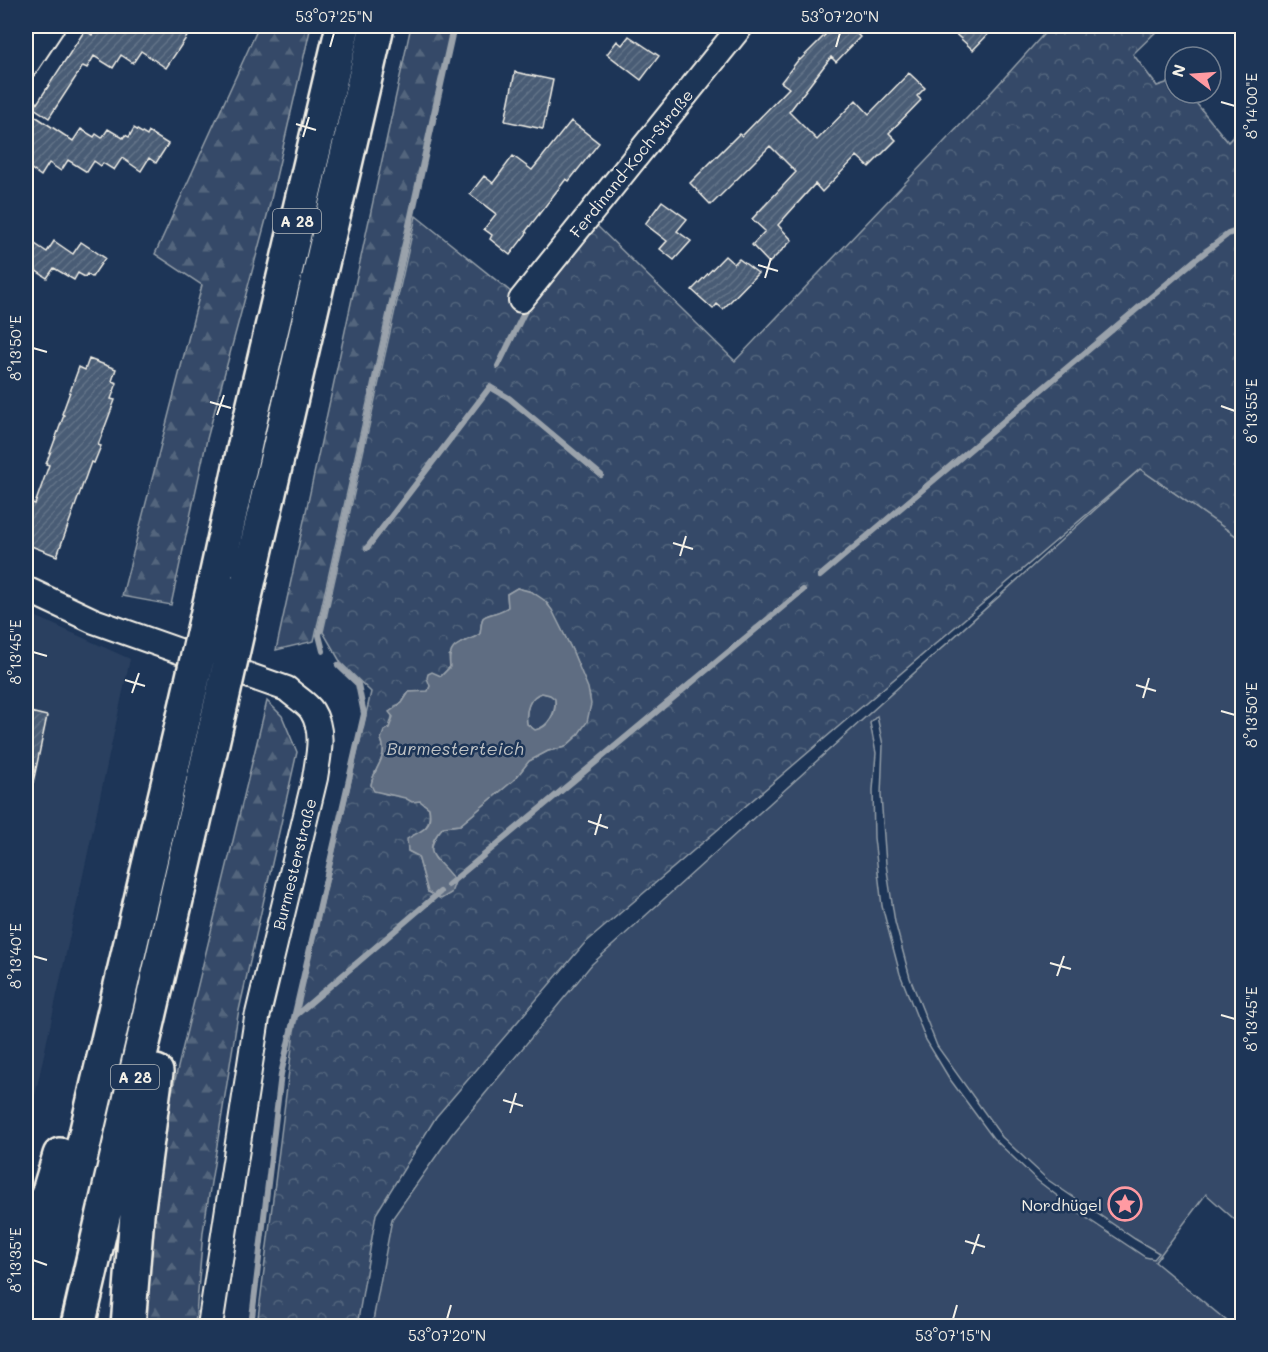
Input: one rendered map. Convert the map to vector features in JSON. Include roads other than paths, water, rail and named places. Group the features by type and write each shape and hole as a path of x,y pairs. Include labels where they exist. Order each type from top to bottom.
{"highway":[{"name":"A 28","path":"43,1320 216,577 253,406 343,26"},
{"name":"A 28","path":"80,1322 377,26"},
{"path":"128,1326 137,1215 156,1068 195,892 190,837"},
{"path":"26,1268 51,1190 84,1070 111,1026"}],"street":[{"path":"26,65 51,26"},
{"name":"Ferdinand-Koch-Straße","path":"521,300 741,26"},
{"name":"Burmesterstraße","path":"26,588 94,621 286,689 312,711 318,726 320,743 315,778 256,1018 210,1326"}],"water":[{"name":"Burmesterteich","path":"517,588 532,592 544,600 552,610 588,688 591,704 587,722 565,747 548,751 529,761 515,779 460,825 443,827 435,837 432,845 434,857 455,882 451,893 441,899 428,892 418,856 408,851 407,839 428,825 429,808 420,801 412,802 405,798 374,791 371,785 382,757 381,739 393,717 389,712 402,703 409,692 428,691 430,686 428,674 432,672 441,676 450,667 451,652 458,645 480,634 483,618 508,607 507,594","holes":["542,693 555,699 551,719 540,729 535,730 527,724 529,705 534,697"]}],"waterway":[{"path":"323,651 319,635 454,26"},
{"path":"820,576 1195,260 1228,234 1242,229"},
{"path":"498,366 525,311"},
{"path":"367,548 490,387 509,398 601,475"},
{"path":"448,885 803,590"},
{"path":"251,1326 281,1074 364,714 358,684 338,665"},
{"path":"295,1016 440,892"}],"place":[{"name":"Nordhügel","path":"1125,1204"}]}
